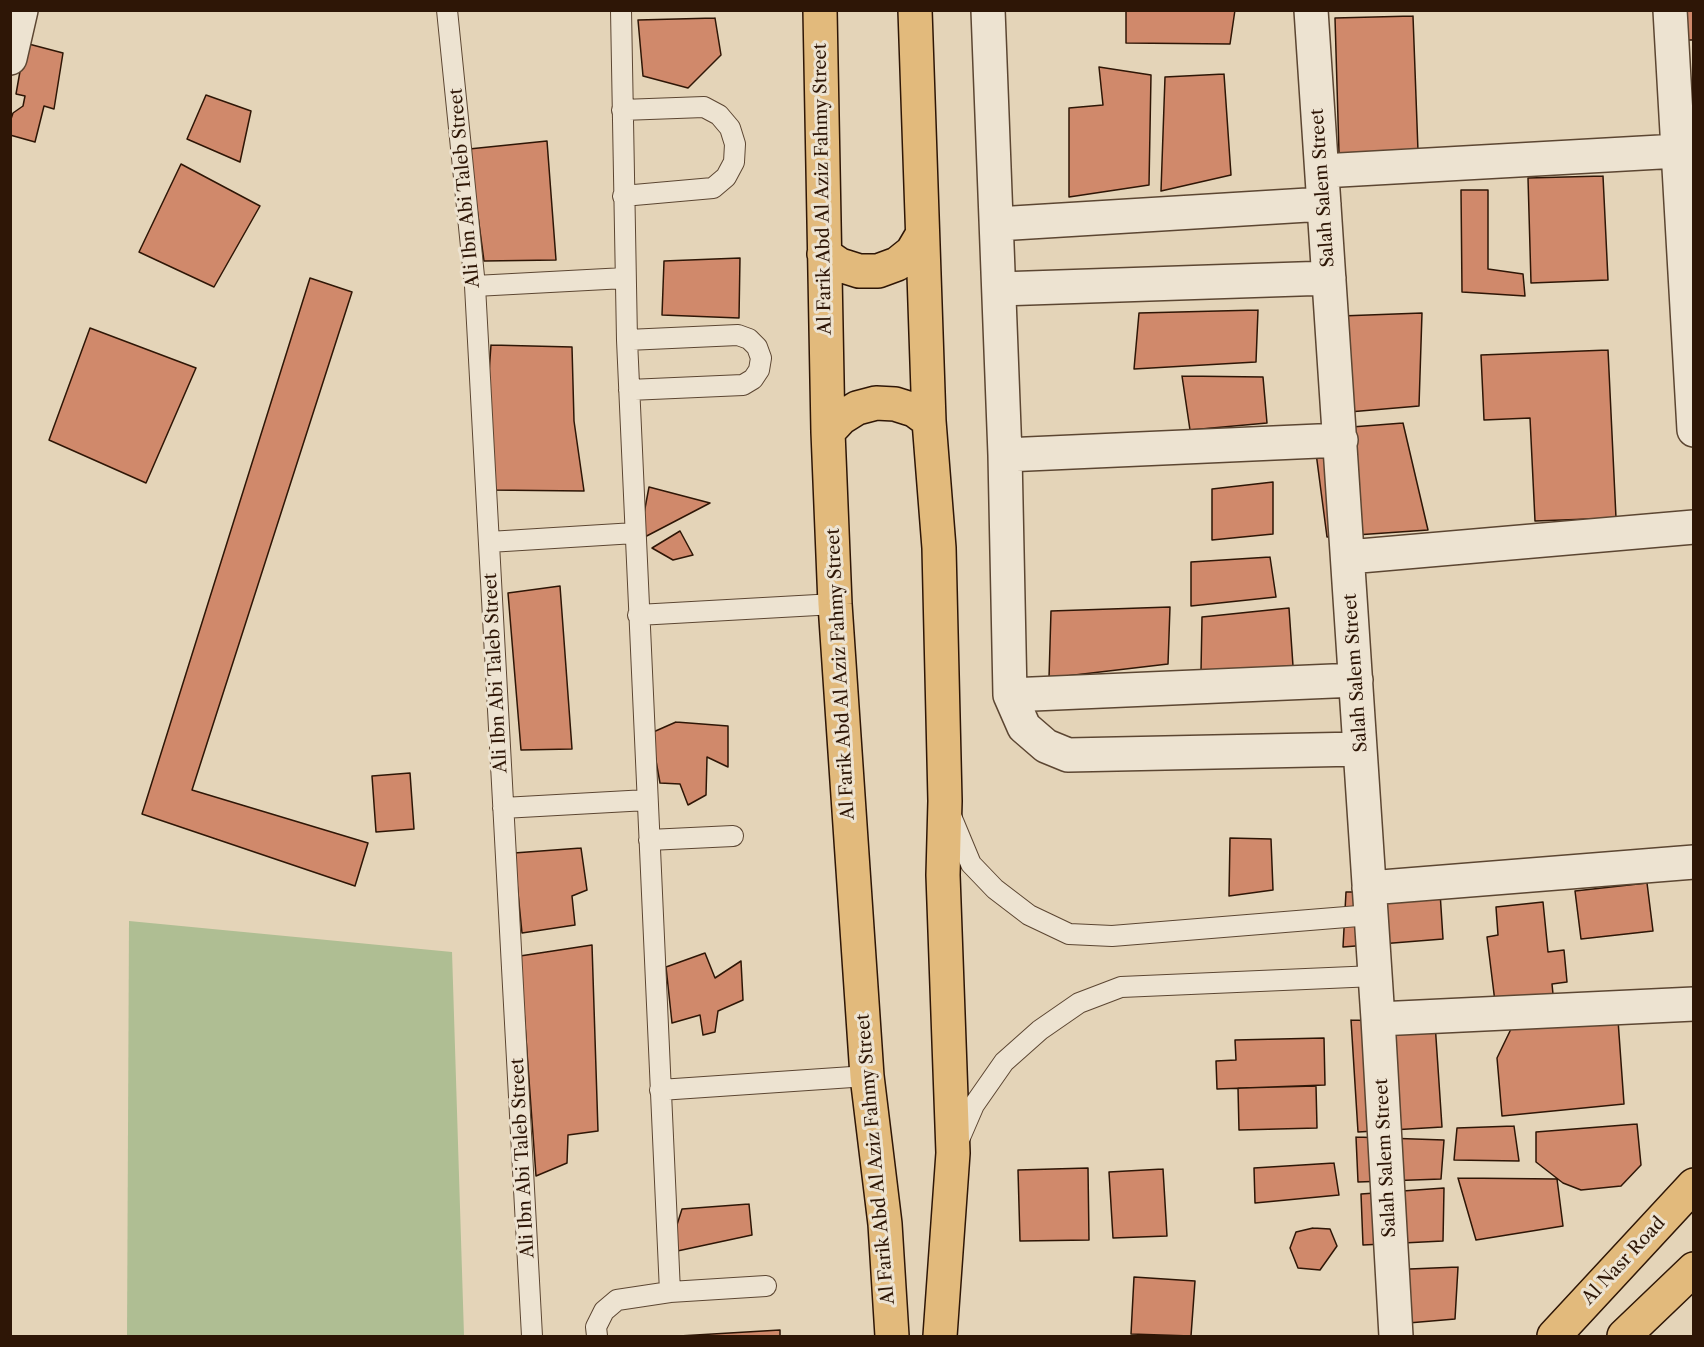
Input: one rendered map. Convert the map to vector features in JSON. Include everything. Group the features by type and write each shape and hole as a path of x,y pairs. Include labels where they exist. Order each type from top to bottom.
{"main road":[{"name":"Al Farik Abd Al Aziz Fahmy Street","path":"820,10 828,432 836,604 867,1076 885,1224 892,1336"},
{"path":"915,10 929,422 939,548 945,801 943,875 953,1153 940,1336"},
{"path":"824,254 840,265 859,272 878,271 897,264 912,252 922,235"},
{"path":"828,432 841,418 857,408 876,403 895,404 914,410 929,422"},
{"name":"Al Nasr Road","path":"1554,1336 1694,1185"},
{"path":"1624,1336 1694,1269"}],"street":[{"path":"10,58 21,10"},
{"path":"988,10 1005,455 1010,695 1024,728 1046,746 1068,755 1360,749"},
{"name":"Salah Salem Street","path":"1311,10 1341,440 1396,1336"},
{"path":"1670,10 1677,151 1687,193 1694,430"},
{"path":"1322,171 1677,151"},
{"path":"997,225 1324,204"},
{"path":"999,289 1329,278"},
{"path":"1005,455 1341,440"},
{"path":"1348,557 1694,527"},
{"path":"1010,695 1356,681"},
{"path":"1370,902 1694,862"},
{"path":"1378,1019 1694,1004"}],"lane":[{"name":"Ali Ibn Abi Taleb Street","path":"447,10 475,286 532,1336"},
{"path":"621,10 627,340 670,1292"},
{"path":"622,110 704,107 719,115 730,128 735,144 734,162 726,177 713,188 623,196"},
{"path":"475,286 625,278"},
{"path":"627,340 738,335 749,339 757,347 761,358 759,370 753,379 743,385 629,390"},
{"path":"489,542 635,533"},
{"path":"638,615 836,604"},
{"path":"504,808 647,800"},
{"path":"945,801 971,864 995,889 1029,915 1069,934 1112,936 1370,902"},
{"path":"649,840 733,836"},
{"path":"953,1153 974,1105 1004,1062 1040,1030 1079,1003 1121,987 1375,976"},
{"path":"660,1090 867,1076"},
{"path":"597,1336 596,1327 604,1311 617,1300 670,1292 766,1286"}],"green space":[{"path":"129,921 452,952 464,1336 127,1336"}],"building":[{"path":"1126,10 1235,10 1230,44 1126,43"},
{"path":"1673,10 1694,10 1694,40 1674,40"},
{"path":"1413,16 1418,151 1339,153 1335,18"},
{"path":"715,18 721,55 688,88 643,76 638,20"},
{"path":"25,43 63,53 54,109 44,106 35,142 10,135 13,113 23,106 25,96 16,94"},
{"path":"1099,67 1151,75 1149,185 1069,197 1069,108 1103,105"},
{"path":"1224,74 1231,175 1161,191 1165,77"},
{"path":"206,95 251,111 240,162 187,139"},
{"path":"547,141 556,260 484,261 469,149"},
{"path":"181,164 260,206 214,287 139,252"},
{"path":"1603,176 1608,280 1531,283 1528,178"},
{"path":"1461,190 1488,190 1488,269 1523,274 1525,296 1462,292"},
{"path":"740,258 739,318 662,315 664,261"},
{"path":"310,278 352,292 192,790 368,843 355,886 142,814"},
{"path":"1258,310 1256,362 1134,369 1139,313"},
{"path":"1422,313 1419,406 1349,412 1341,316"},
{"path":"90,328 196,368 146,483 49,440"},
{"path":"491,345 572,347 574,421 584,491 490,490 488,386"},
{"path":"1608,350 1616,518 1535,521 1530,418 1484,420 1481,355"},
{"path":"1182,376 1263,377 1267,423 1190,430"},
{"path":"1403,423 1428,530 1327,537 1313,430"},
{"path":"1273,482 1273,534 1212,540 1212,489"},
{"path":"649,487 710,503 639,540"},
{"path":"680,531 693,555 673,560 652,548"},
{"path":"1270,557 1276,597 1191,606 1191,562"},
{"path":"560,586 572,749 521,750 508,593"},
{"path":"1170,607 1168,664 1049,678 1051,611"},
{"path":"1289,608 1293,666 1201,671 1202,617"},
{"path":"676,722 728,726 728,767 707,757 706,795 688,805 680,784 660,783 651,733"},
{"path":"410,773 414,829 376,832 372,776"},
{"path":"1230,838 1271,839 1273,890 1229,896"},
{"path":"581,848 587,890 572,896 575,925 522,933 514,853"},
{"path":"1647,883 1653,931 1581,939 1575,891"},
{"path":"1346,892 1440,892 1443,939 1343,947"},
{"path":"1543,902 1548,952 1564,950 1567,982 1552,984 1554,1004 1496,1010 1487,937 1498,935 1496,907"},
{"path":"592,945 598,1131 568,1135 567,1163 536,1176 520,956"},
{"path":"705,953 715,978 741,961 743,1000 718,1011 715,1032 703,1035 700,1015 672,1023 666,967"},
{"path":"1351,1020 1435,1023 1442,1127 1358,1132"},
{"path":"1618,1020 1624,1104 1502,1116 1497,1058 1511,1029"},
{"path":"1324,1038 1325,1085 1217,1089 1216,1061 1236,1060 1235,1040"},
{"path":"1316,1086 1317,1128 1239,1130 1238,1088"},
{"path":"1637,1124 1641,1165 1621,1186 1581,1190 1563,1183 1536,1162 1536,1132"},
{"path":"1514,1126 1519,1161 1454,1160 1457,1128"},
{"path":"1356,1137 1444,1140 1441,1179 1358,1182"},
{"path":"1334,1163 1339,1195 1255,1203 1254,1168"},
{"path":"1088,1168 1089,1240 1020,1241 1018,1170"},
{"path":"1163,1169 1167,1236 1113,1238 1109,1172"},
{"path":"1458,1178 1557,1179 1563,1226 1476,1240"},
{"path":"1444,1188 1443,1241 1363,1245 1361,1194"},
{"path":"749,1204 752,1235 668,1253 682,1209"},
{"path":"1313,1228 1330,1229 1337,1246 1320,1270 1298,1268 1290,1248 1296,1232"},
{"path":"1458,1267 1455,1319 1385,1325 1385,1270"},
{"path":"1134,1277 1195,1281 1191,1336 1131,1334"},
{"path":"780,1330 780,1336 679,1336"}]}
